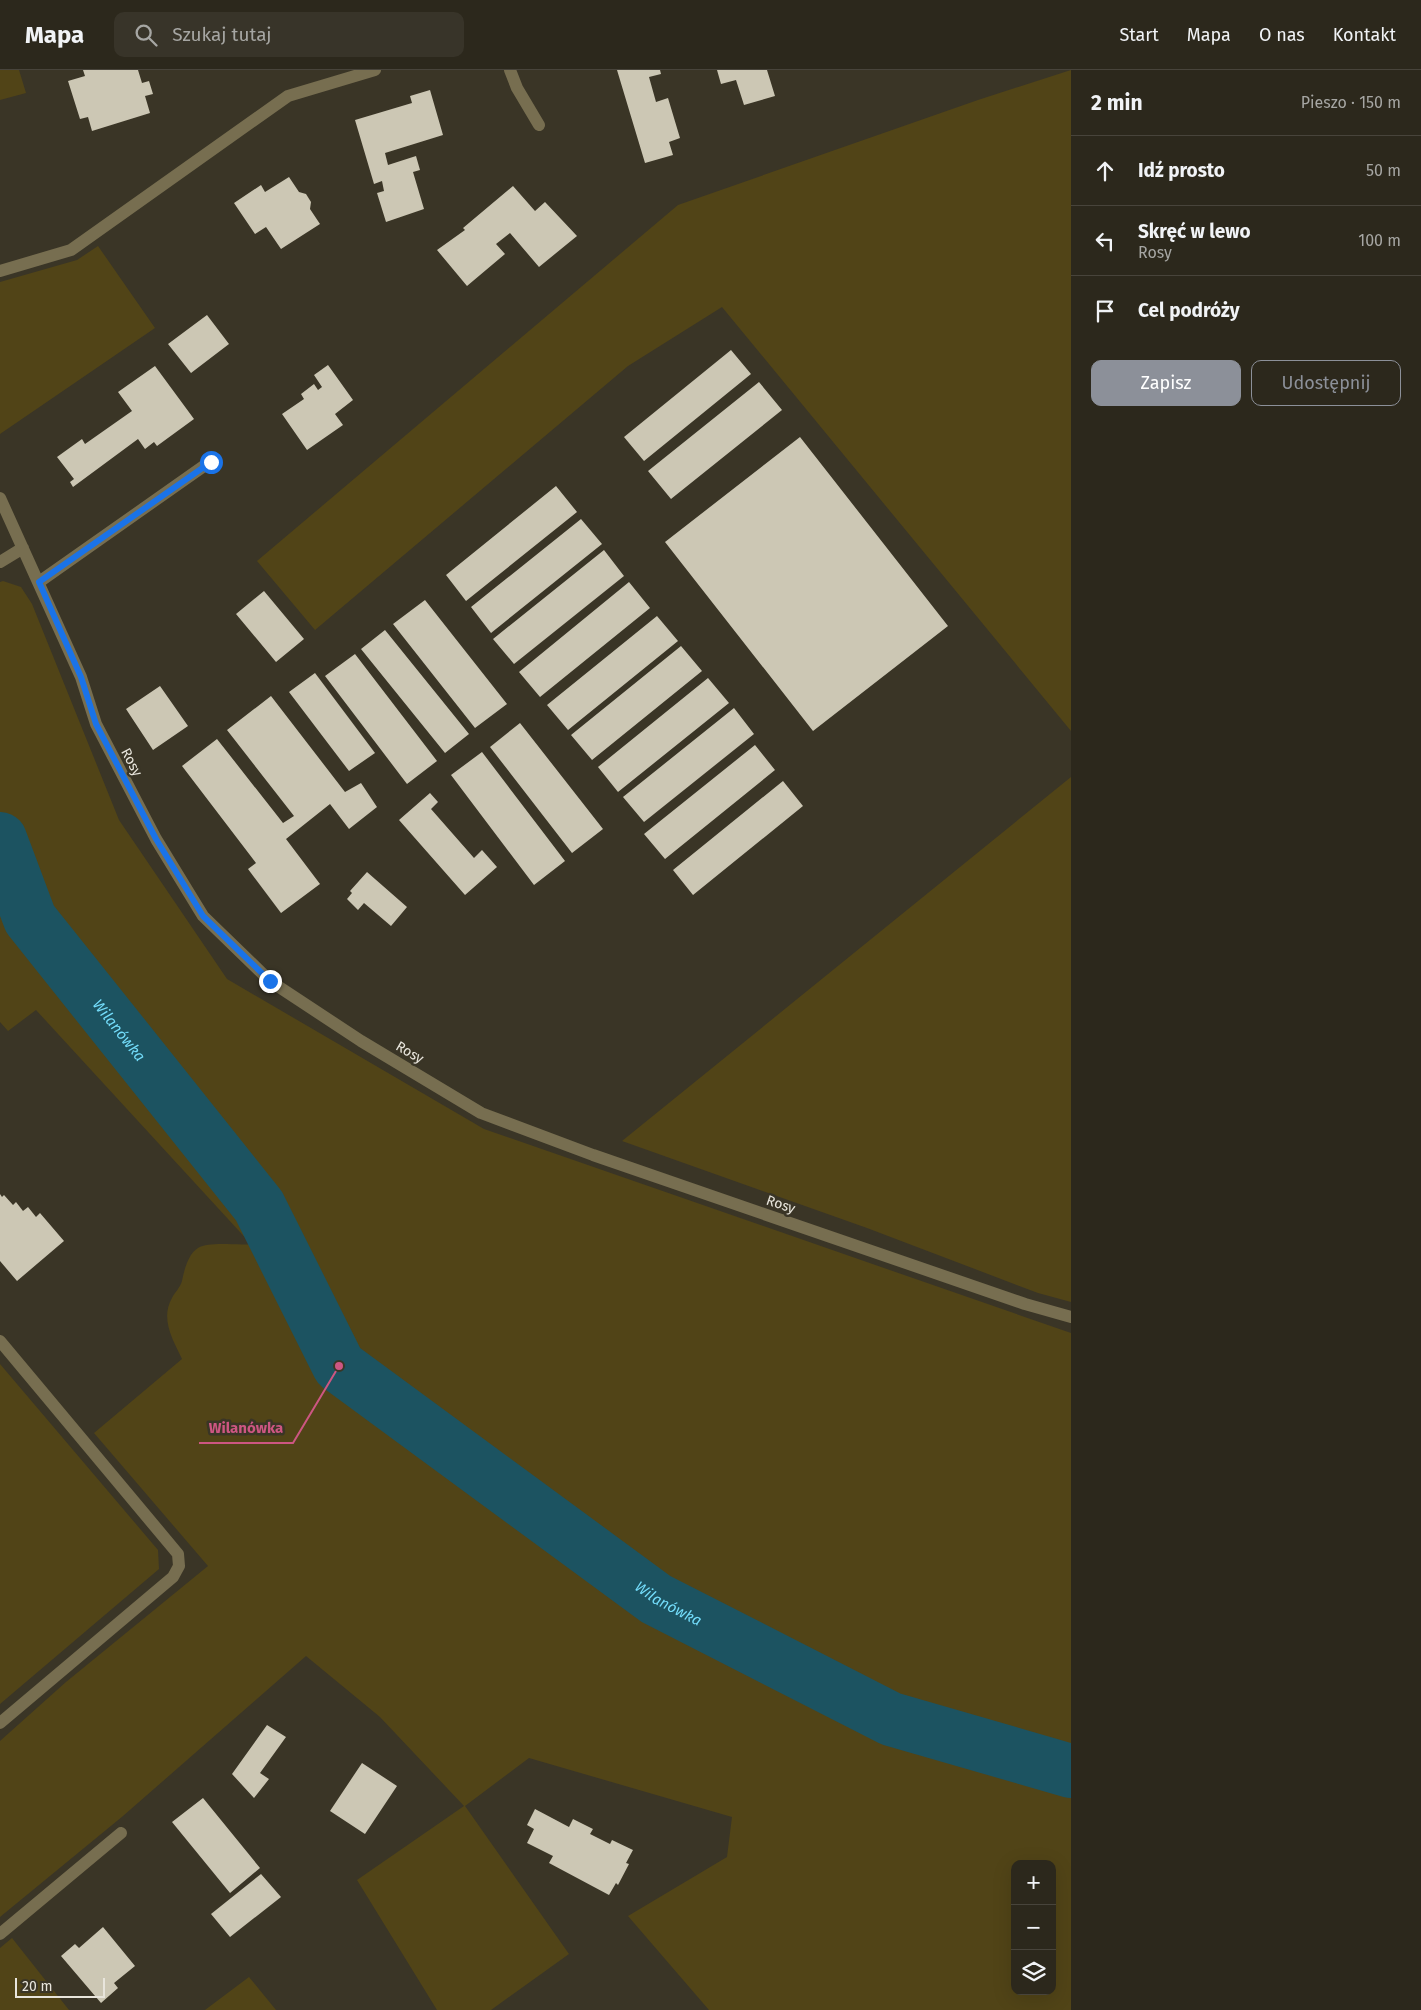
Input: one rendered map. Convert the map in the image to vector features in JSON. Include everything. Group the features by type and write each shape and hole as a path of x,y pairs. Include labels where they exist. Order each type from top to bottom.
{"street":[{"path":"0,270 71,250 288,96 375,70"},
{"path":"510,70 517,88 539,125"},
{"path":"39,582 211,462"},
{"name":"Rosy","path":"0,498 81,677 96,724 156,839 203,916 270,981 361,1041 481,1113 686,1188 1015,1301 1071,1317"},
{"path":"0,562 23,548"},
{"path":"0,1341 178,1554 179,1566 173,1577 0,1723"},
{"path":"0,1934 121,1833"}],"shaded area":[{"path":"0,70 19,70 26,93 0,100"},
{"path":"1071,70 1071,731 722,307 628,366 315,630 257,561 678,205 978,100"},
{"path":"98,246 155,328 0,434 0,282 77,260"},
{"path":"3,581 21,587 32,604 119,820 227,979 484,1129 1071,1333 1071,2010 709,2010 628,1916 727,1857 732,1817 529,1758 465,1806 569,1954 491,2010 437,2010 357,1880 464,1806 380,1717 306,1656 123,1816 0,1917 0,1741 66,1682 208,1566 94,1433 182,1359 169,1329 167,1314 192,1254 203,1246 251,1244 36,1010 8,1031 0,1022 0,582"},
{"path":"1071,777 1071,1302 1038,1293 867,1228 622,1141"},
{"path":"0,1364 158,1550 159,1569 0,1704"},
{"path":"12,1938 69,2010 0,2010 0,1948"},
{"path":"249,1977 276,2010 205,2010"}],"building":[{"path":"83,70 138,70 142,83 149,81 153,94 145,96 150,113 92,131 88,117 80,119 68,81 85,76"},
{"path":"617,70 660,70 661,74 649,77 656,102 668,98 680,138 669,142 673,155 645,163"},
{"path":"717,70 767,70 775,96 744,105 736,80 721,84"},
{"path":"430,90 443,135 385,153 388,165 416,156 420,170 413,172 424,209 386,222 377,193 384,191 382,181 374,184 355,120 412,103 410,96"},
{"path":"289,177 299,192 306,194 311,202 310,209 320,224 281,249 266,227 255,234 234,203 261,185 265,192"},
{"path":"513,186 535,211 545,202 577,236 539,267 510,233 496,244 505,254 467,286 437,250 465,230 463,228"},
{"path":"207,315 229,344 191,373 168,344"},
{"path":"731,350 751,374 644,461 624,437"},
{"path":"328,365 353,400 335,414 343,425 307,450 282,414 304,399 301,394 314,384 318,390 322,387 314,375"},
{"path":"155,366 194,419 157,446 154,442 145,449 138,439 73,487 70,482 74,479 57,457 82,439 85,444 132,411 118,392"},
{"path":"759,382 782,410 671,499 648,471"},
{"path":"800,437 948,626 813,731 665,542"},
{"path":"556,486 577,512 466,601 446,575"},
{"path":"581,519 602,544 491,633 471,607"},
{"path":"604,550 624,576 514,664 493,639"},
{"path":"629,582 650,608 540,697 519,672"},
{"path":"264,591 304,639 276,662 236,614"},
{"path":"425,600 507,704 475,728 393,624"},
{"path":"657,616 678,641 568,730 547,705"},
{"path":"385,630 469,734 445,753 361,649"},
{"path":"681,646 702,671 592,760 571,735"},
{"path":"355,654 437,761 407,784 325,676"},
{"path":"315,673 375,753 349,771 289,692"},
{"path":"708,678 729,703 618,792 598,767"},
{"path":"160,686 188,726 153,750 126,709"},
{"path":"271,696 345,792 361,783 377,807 349,829 330,804 286,839 320,884 281,913 248,869 256,863 182,766 217,739 283,823 294,816 227,730"},
{"path":"734,708 754,734 644,822 623,797"},
{"path":"520,723 603,829 572,853 490,747"},
{"path":"755,745 775,770 665,859 644,834"},
{"path":"482,752 565,861 534,885 451,775"},
{"path":"783,781 803,806 693,895 673,870"},
{"path":"430,793 438,802 431,809 474,858 482,850 497,867 465,895 399,820"},
{"path":"367,872 407,907 391,926 364,903 358,910 347,899 352,893 350,891"},
{"path":"0,1194 2,1197 4,1195 13,1205 16,1202 23,1211 28,1207 36,1217 40,1213 64,1241 17,1281 0,1261"},
{"path":"267,1725 286,1737 260,1773 269,1779 254,1798 232,1774"},
{"path":"362,1763 397,1786 365,1834 330,1811"},
{"path":"203,1798 260,1868 230,1893 172,1822"},
{"path":"535,1809 569,1827 573,1819 593,1829 590,1834 610,1844 612,1840 633,1850 626,1863 629,1864 618,1885 616,1883 609,1895 549,1863 553,1856 527,1843 534,1829 527,1825"},
{"path":"261,1874 281,1897 230,1937 211,1914"},
{"path":"103,1927 135,1966 114,1983 118,1988 101,2003 61,1956 75,1944 79,1948"}],"waterway":[{"name":"Wilanówka","path":"0,839 30,919 259,1206 339,1366 656,1599 891,1719 1071,1771"}],"place":[{"name":"Wilanówka","path":"339,1366"}],"route":[{"path":"211,462 39,582 81,677 96,724 156,839 203,916 270,981"}]}
